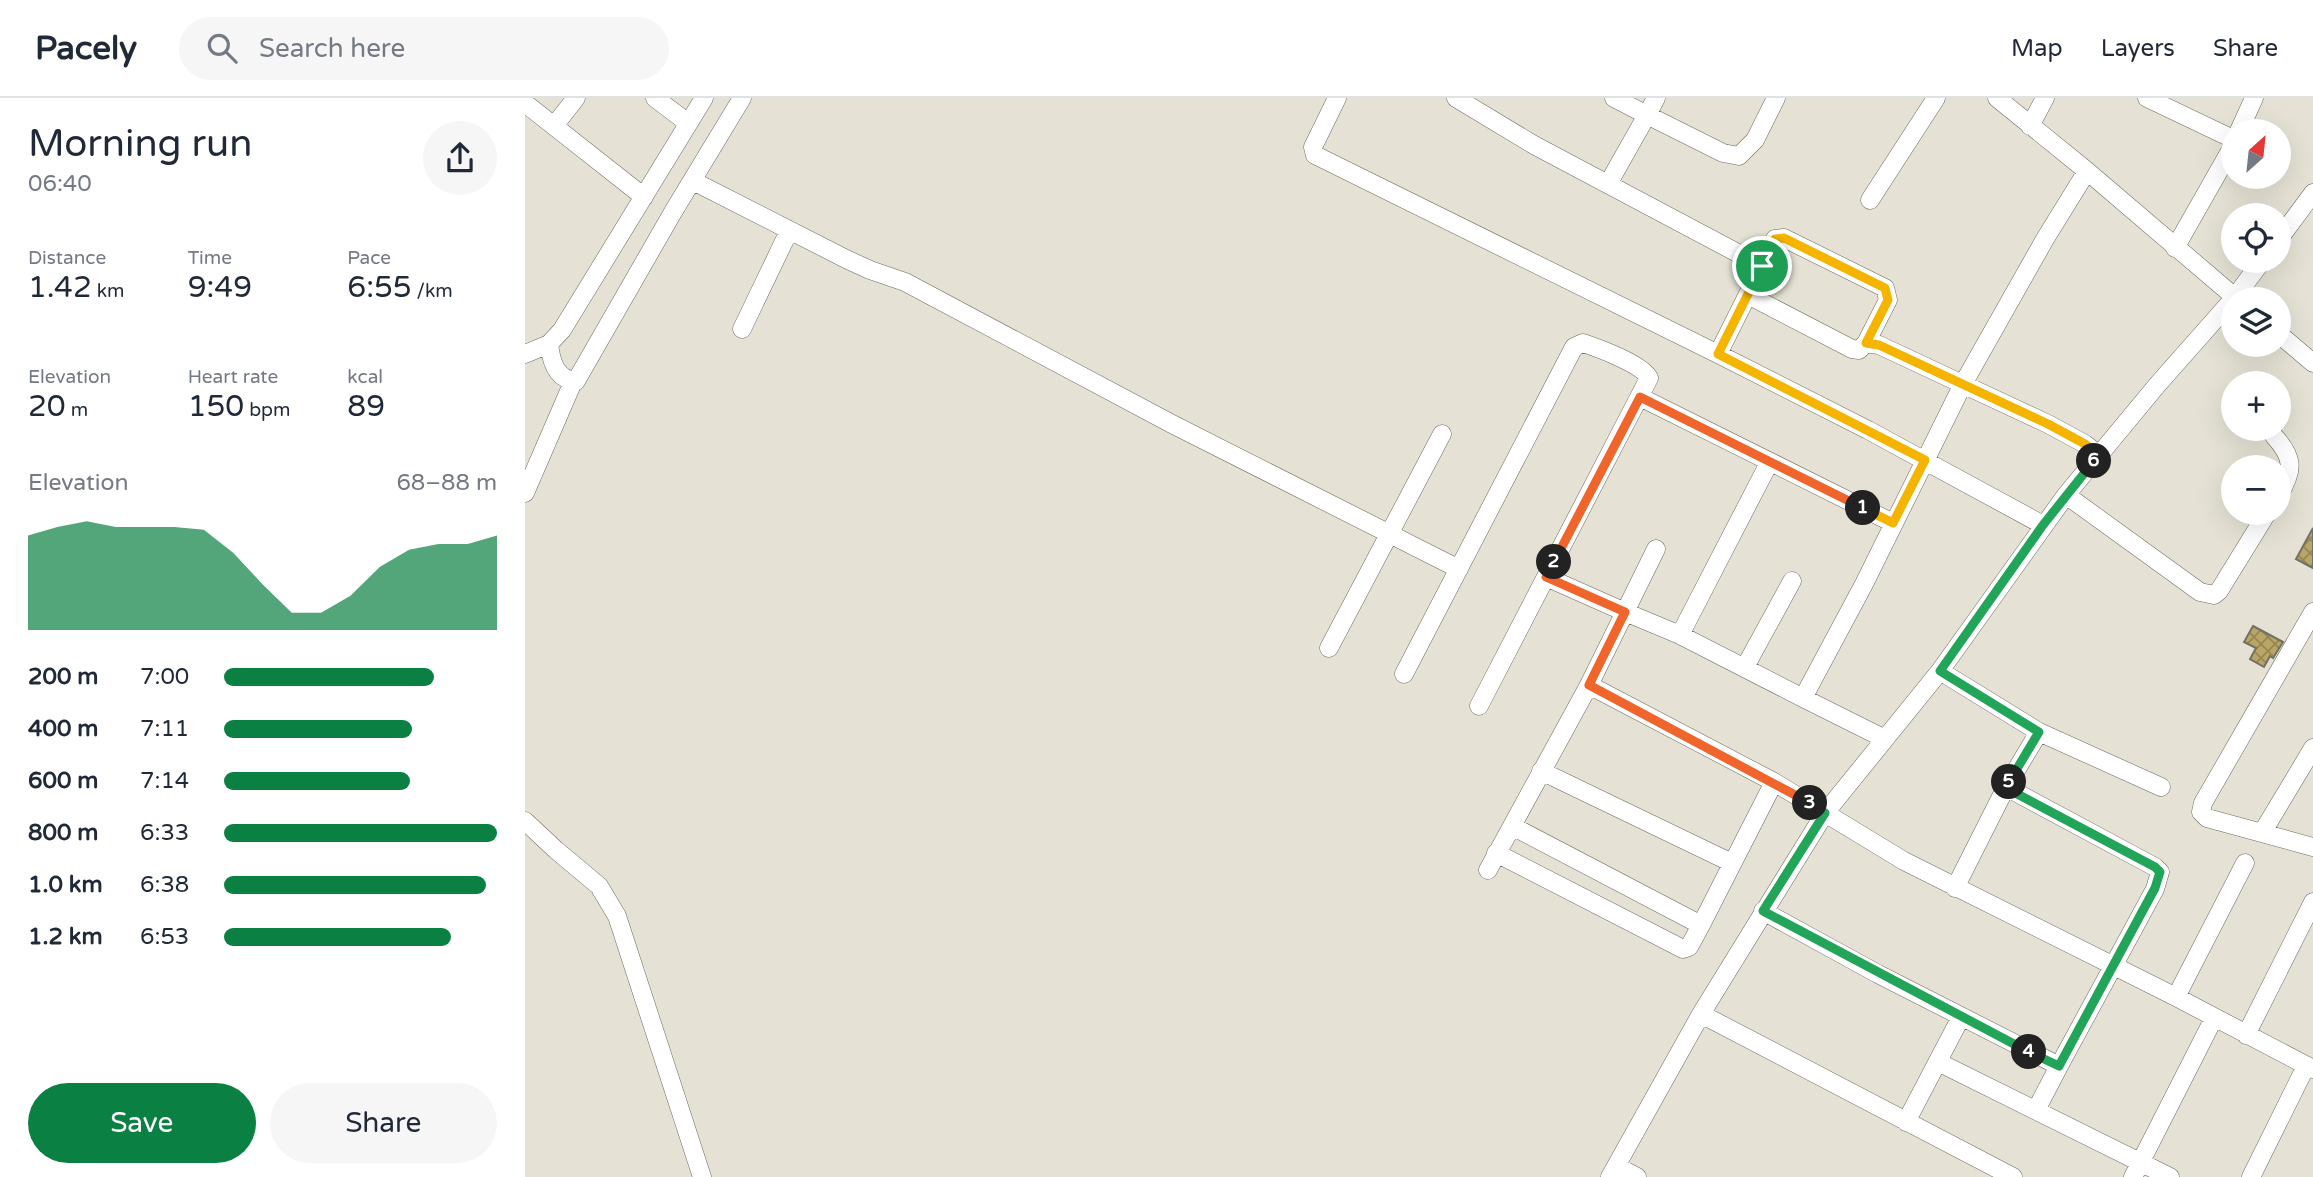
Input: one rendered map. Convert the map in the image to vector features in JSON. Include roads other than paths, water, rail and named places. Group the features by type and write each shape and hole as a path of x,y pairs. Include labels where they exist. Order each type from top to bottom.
{"street":[{"path":"554,126 576,98"},
{"path":"655,98 688,122"},
{"path":"525,354 549,344 562,330 704,98"},
{"path":"525,493 573,382 579,379 666,223 742,98"},
{"path":"1337,98 1313,147 1315,155 1718,354 1925,460 2043,525"},
{"path":"1614,98 1723,153 1739,156 1755,140 1776,98"},
{"path":"1608,184 1655,98"},
{"path":"1870,200 1936,98"},
{"path":"1997,98 2223,287"},
{"path":"2030,126 2045,98"},
{"path":"2147,98 2221,133"},
{"path":"2244,119 2254,98"},
{"path":"1460,99 1534,145 1762,266"},
{"path":"526,104 643,197"},
{"path":"2175,248 2221,167"},
{"path":"1803,698 1963,384 2087,171"},
{"path":"693,181 870,270 905,282 972,320 1459,569"},
{"path":"2291,223 2313,193"},
{"path":"742,329 789,231"},
{"path":"1718,354 1775,239 1784,238 1885,288 1888,300 1866,343 1859,350 1852,349 1748,295"},
{"path":"1637,1177 1613,1172 1701,1014 1825,813 1940,671 2066,495 2221,315"},
{"path":"1404,674 1574,347 1583,343 1593,346 1643,370 1649,378 1479,706"},
{"path":"1866,343 1879,345 2048,424 2085,444 2099,455"},
{"path":"549,344 551,360 557,372 573,382"},
{"path":"2291,344 2313,363"},
{"path":"1640,397 1893,523"},
{"path":"1329,648 1442,434"},
{"path":"1680,635 1769,463"},
{"path":"2066,495 2200,592 2209,595 2218,591 2259,525"},
{"path":"1488,870 1589,685 1656,549"},
{"path":"1546,577 1680,635 1885,739"},
{"path":"1745,667 1792,581"},
{"path":"2313,612 2201,807 2203,816 2207,818 2313,847"},
{"path":"1940,671 2039,732 2161,787"},
{"path":"1589,685 1774,782 1903,861 2176,997 2310,1068 2251,1177"},
{"path":"1955,888 2006,788 2039,732"},
{"path":"2262,833 2313,748"},
{"path":"1541,771 1732,863"},
{"path":"1496,853 1683,949 1689,947 1701,925 1774,782"},
{"path":"2006,788 2160,872 2155,888 2115,966 2036,1110"},
{"path":"525,821 599,886 617,916 702,1177"},
{"path":"1512,826 1701,925"},
{"path":"2176,997 2245,863"},
{"path":"2246,1035 2313,902"},
{"path":"1763,911 2059,1066"},
{"path":"1701,1014 2013,1177"},
{"path":"1906,1122 1961,1017"},
{"path":"2137,1170 2214,1018"},
{"path":"1938,1062 2036,1110 2137,1170 2170,1177"}]}
